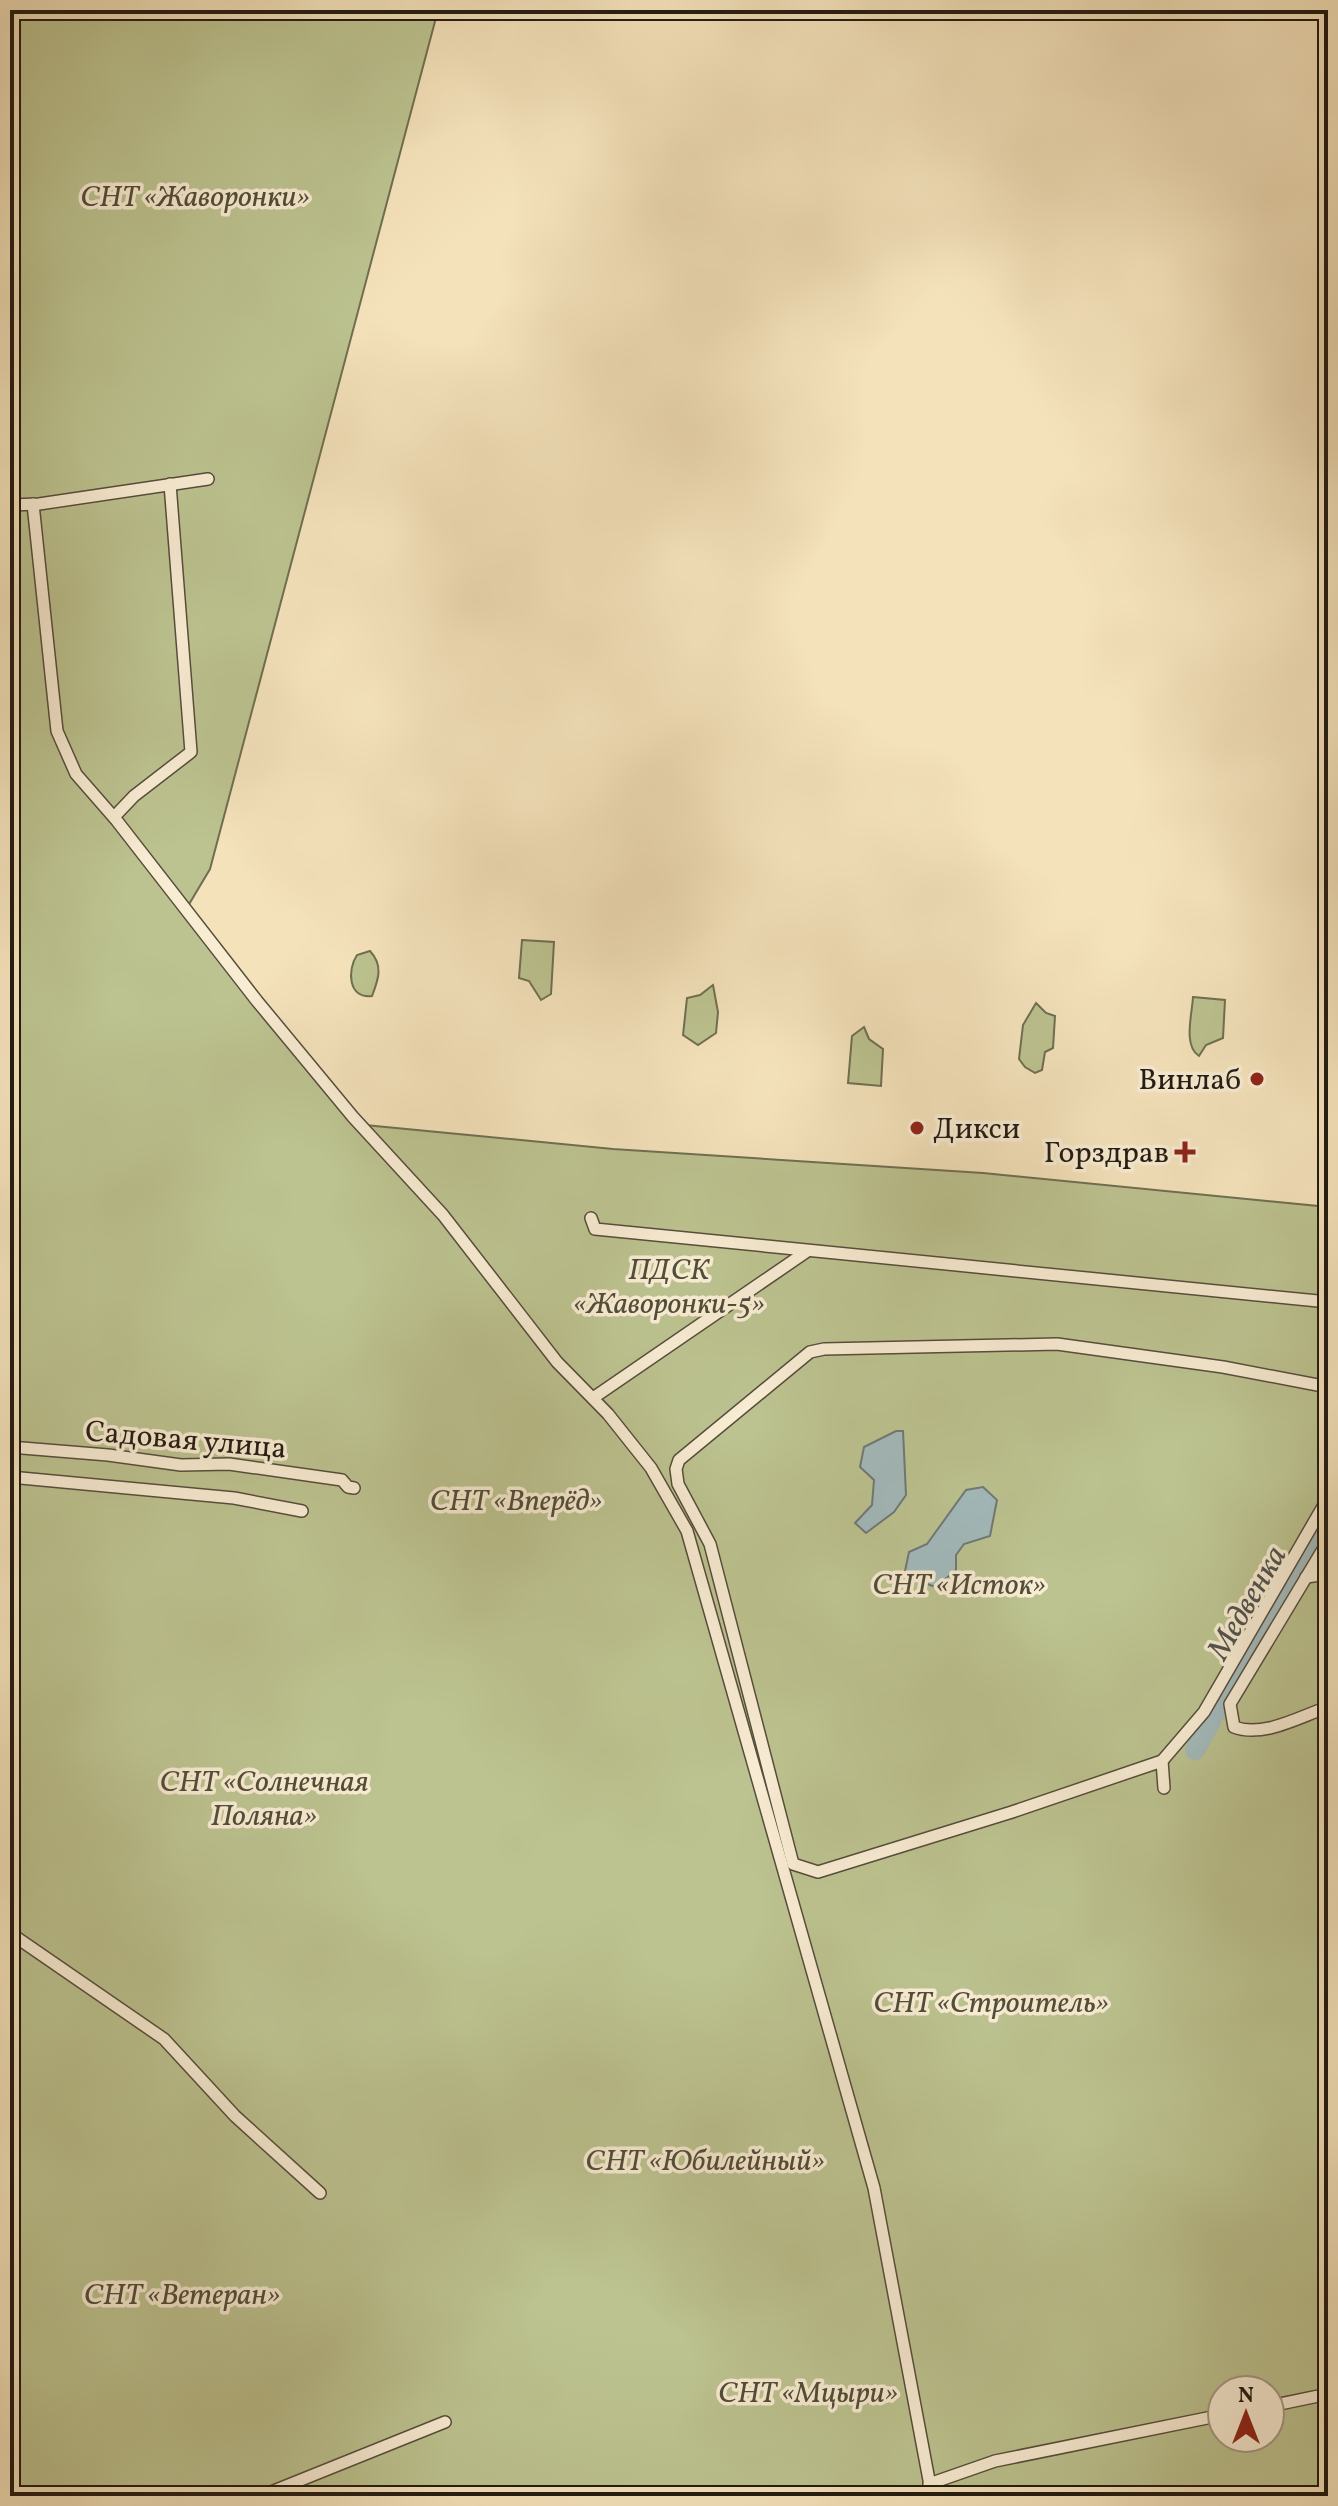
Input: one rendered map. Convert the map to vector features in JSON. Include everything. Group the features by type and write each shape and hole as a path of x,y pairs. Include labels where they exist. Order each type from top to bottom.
{"street":[{"path":"10,505 208,479"},
{"path":"114,817 134,796 191,752 170,484"},
{"path":"33,504 57,731 76,774 114,817 257,1001 353,1117 443,1215 557,1362 593,1398 651,1468 677,1510 690,1540 875,2193 930,2490 995,2461 1206,2418"},
{"path":"591,1218 595,1229 1328,1302"},
{"path":"593,1398 806,1252"},
{"path":"1328,1387 1223,1367 1057,1344 824,1349 810,1352 679,1460 676,1469 678,1484 710,1544 793,1864 818,1872 1162,1761 1204,1712 1328,1498"},
{"name":"Садовая улица","path":"10,1447 181,1465 229,1464 342,1480 348,1487 354,1488"},
{"path":"10,1477 234,1498 302,1511"},
{"path":"1328,1541 1230,1704 1234,1727 1248,1733 1328,1707"},
{"path":"1306,1577 1328,1574"},
{"path":"1162,1761 1164,1788"},
{"path":"10,1933 164,2039 235,2116 320,2193"},
{"path":"1286,2403 1328,2394"},
{"path":"261,2496 445,2422"}],"green space":[{"path":"10,10 438,10 210,869 188,906 320,1074 365,1125 613,1149 983,1173 1328,1207 1328,2496 10,2496"},
{"path":"522,940 554,942 551,994 541,1000 529,981 519,978"},
{"path":"370,951 377,962 378,973 372,996 364,996 354,988 351,975 357,955"},
{"path":"713,985 718,1012 716,1033 698,1045 683,1035 687,998 700,995"},
{"path":"1193,997 1225,1000 1223,1038 1206,1045 1199,1056 1190,1038"},
{"path":"1036,1003 1046,1013 1055,1016 1053,1048 1045,1052 1042,1070 1035,1073 1019,1059 1023,1025"},
{"path":"864,1027 869,1039 883,1049 881,1086 848,1083 852,1036"}],"water":[{"path":"896,1431 903,1431 906,1495 894,1512 866,1533 855,1523 872,1505 874,1480 860,1467 864,1447"},
{"path":"983,1487 997,1500 990,1536 964,1544 956,1555 956,1570 936,1587 921,1582 905,1571 909,1552 927,1544 966,1490"}],"waterway":[{"name":"Медвенка","path":"1215,1714 1328,1521"},
{"name":"Медвенка","path":"1195,1750 1211,1722"}],"place":[{"name":"Винлаб","path":"1257,1079"},
{"name":"Дикси","path":"917,1128"},
{"name":"Горздрав","path":"1185,1152"}],"park label":[{"name":"СНТ «Жаворонки»","path":"195,196"},
{"name":"ПДСК «Жаворонки-5»","path":"669,1286"},
{"name":"СНТ «Вперёд»","path":"516,1500"},
{"name":"СНТ «Исток»","path":"959,1584"},
{"name":"СНТ «Солнечная Поляна»","path":"264,1798"},
{"name":"СНТ «Строитель»","path":"991,2002"},
{"name":"СНТ «Юбилейный»","path":"705,2160"},
{"name":"СНТ «Ветеран»","path":"182,2294"},
{"name":"СНТ «Мцыри»","path":"808,2392"}]}
